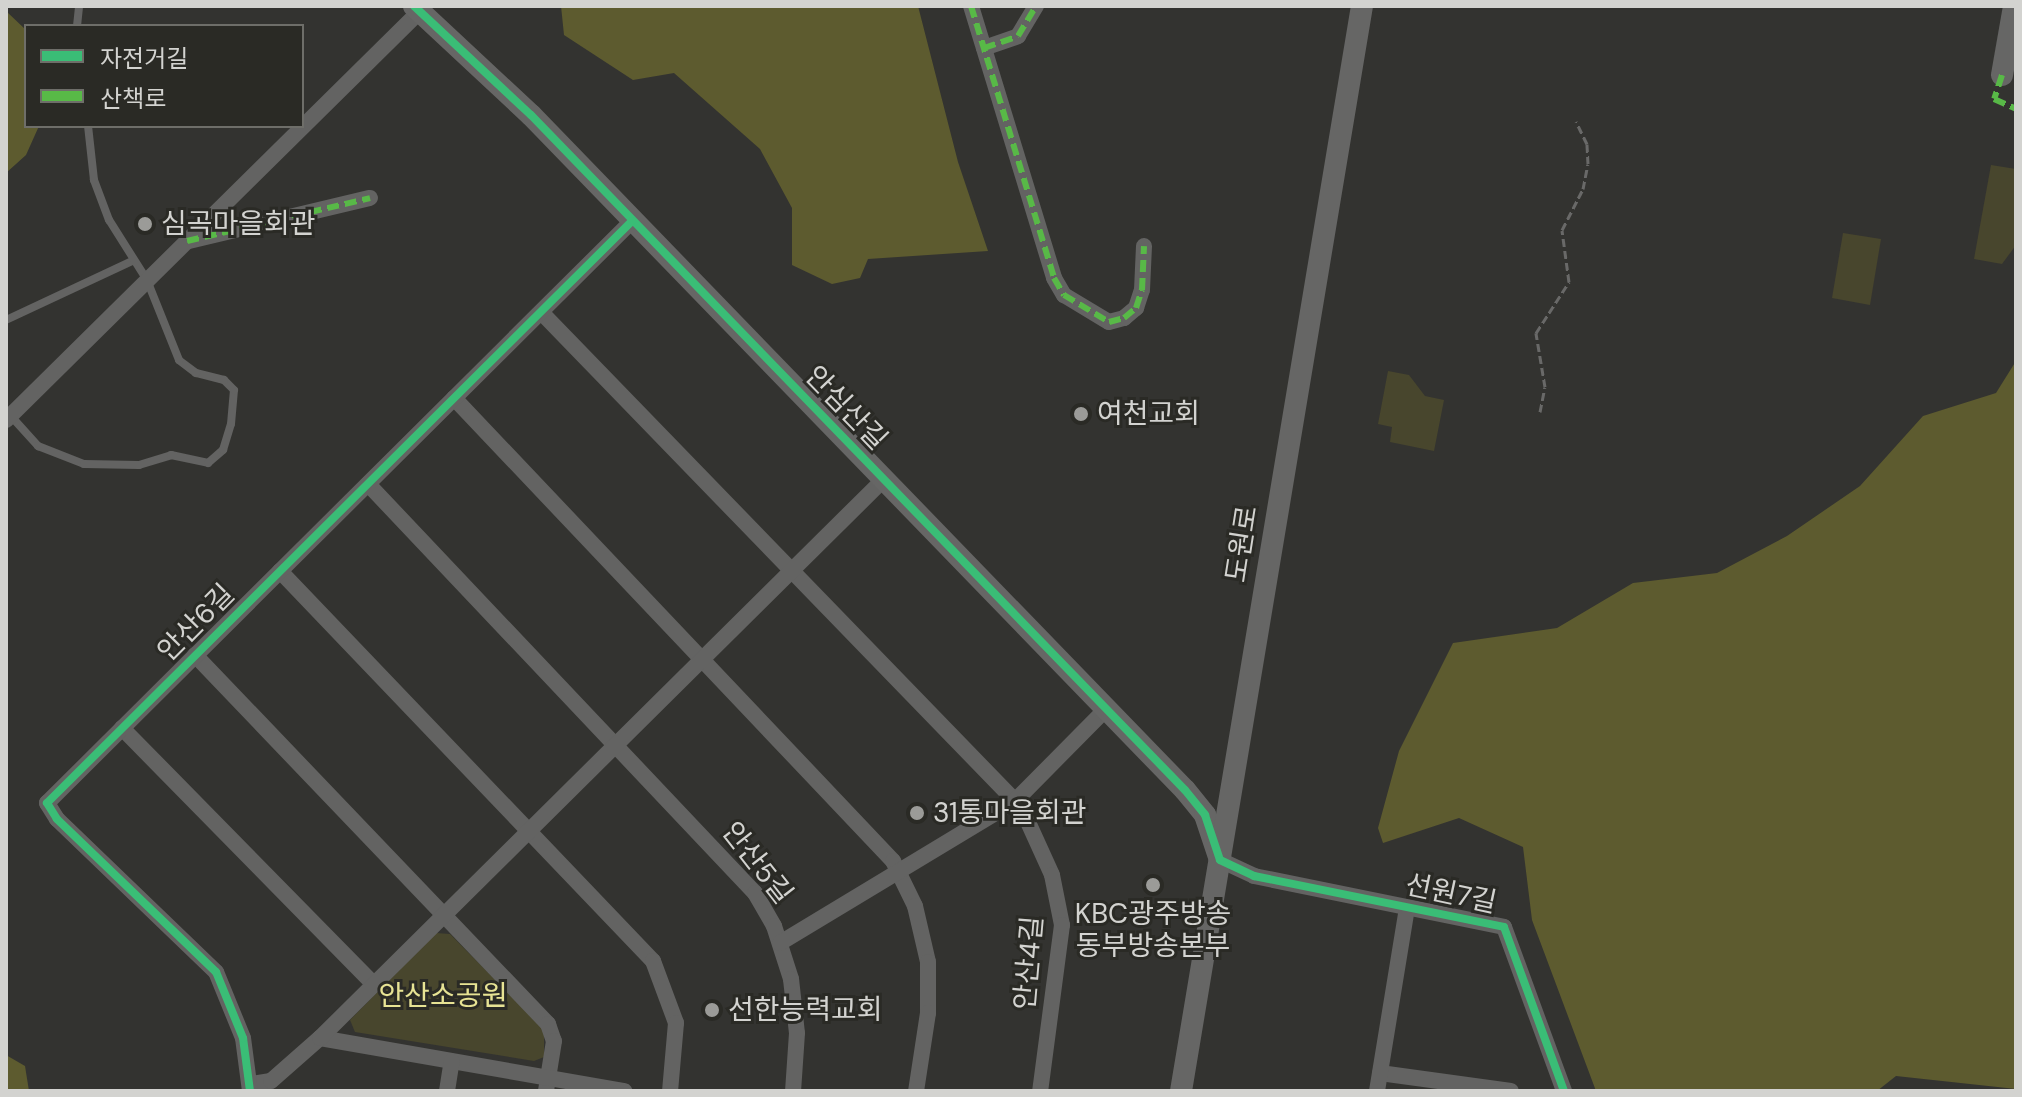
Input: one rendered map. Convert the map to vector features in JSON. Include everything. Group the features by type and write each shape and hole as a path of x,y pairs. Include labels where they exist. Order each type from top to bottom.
{"street":[{"path":"971,6 1054,278 1064,295 1109,322 1124,318 1136,308 1142,290 1144,246"},
{"path":"984,48 1018,36 1036,6"},
{"name":"도원로","path":"1181,1091 1362,6"},
{"path":"2002,75 2014,6"},
{"path":"304,122 417,8"},
{"name":"안심산길","path":"417,8 531,115 1107,708 1198,805 1220,860"},
{"path":"8,418 299,128"},
{"path":"187,241 370,198"},
{"name":"안산6길","path":"250,1088 243,1038 216,972 47,805 632,221"},
{"path":"541,312 1015,801"},
{"path":"454,398 869,829 899,871 922,928 928,962 928,1013 916,1091"},
{"path":"250,1088 271,1081 320,1038 884,479"},
{"path":"368,484 616,744"},
{"path":"280,571 660,972 676,1023 670,1091"},
{"name":"안산6길","path":"195,655 443,916"},
{"path":"780,943 1015,801 1107,708"},
{"path":"122,728 374,984"},
{"name":"안산5길","path":"616,744 747,883 780,943 797,1015 793,1091"},
{"name":"안산4길","path":"1015,801 1046,859 1062,925 1040,1091"},
{"name":"선원7길","path":"1220,860 1243,873 1504,927 1564,1091"},
{"name":"선원7길","path":"1377,1091 1407,908"},
{"path":"443,916 550,1027 554,1041 547,1084"},
{"path":"320,1038 452,1061 547,1084 624,1091"},
{"path":"447,1091 452,1061"},
{"path":"1380,1073 1511,1091"}],"lane":[{"path":"8,418 38,446 80,464 139,465 171,455 205,463 217,457 231,424 234,390 224,380 196,373 179,360 147,280 132,261 94,180 88,128"},
{"path":"6,320 132,261"}],"path":[{"path":"1540,412 1545,387 1536,333 1569,282 1562,230 1583,189 1588,164 1587,144 1576,121"}],"green space":[{"path":"1991,165 2016,169 2016,245 2002,264 1974,259"},
{"path":"1843,233 1881,239 1870,305 1832,298"},
{"path":"1388,371 1409,375 1425,396 1444,400 1434,451 1390,442 1392,427 1378,424"},
{"name":"안산소공원","path":"436,933 450,934 544,1029 544,1057 534,1061 355,1032 350,1020"}],"shaded area":[{"path":"561,6 918,6 958,162 988,251 868,259 860,278 832,284 792,265 792,208 760,149 674,73 633,80 564,35"},
{"path":"6,11 24,28 24,128 38,128 26,155 6,173"},
{"path":"2016,361 2016,1089 1896,1076 1877,1091 1596,1091 1532,920 1523,847 1459,818 1383,843 1378,828 1399,751 1453,643 1557,628 1633,583 1717,573 1787,536 1860,486 1923,416 1996,393"},
{"path":"6,1055 25,1066 29,1091 6,1091"}],"marked path":[{"path":"971,6 1054,278 1064,295 1109,322 1124,318 1136,308 1142,290 1144,246"},
{"path":"984,48 1018,36 1036,6"},
{"path":"2002,75 1994,99 2016,109"},
{"path":"187,241 370,198"}],"cycle path":[{"path":"414,6 531,115 1185,790 1205,815 1220,860 1254,876 1504,927 1564,1091"},
{"path":"250,1091 243,1038 216,972 57,819 47,803 632,221"}],"place":[{"name":"심곡마을회관","path":"145,224"},
{"name":"여천교회","path":"1081,414"},
{"name":"31통마을회관","path":"917,813"},
{"name":"KBC광주방송 동부방송본부","path":"1153,885"},
{"name":"선한능력교회","path":"712,1010"}]}
